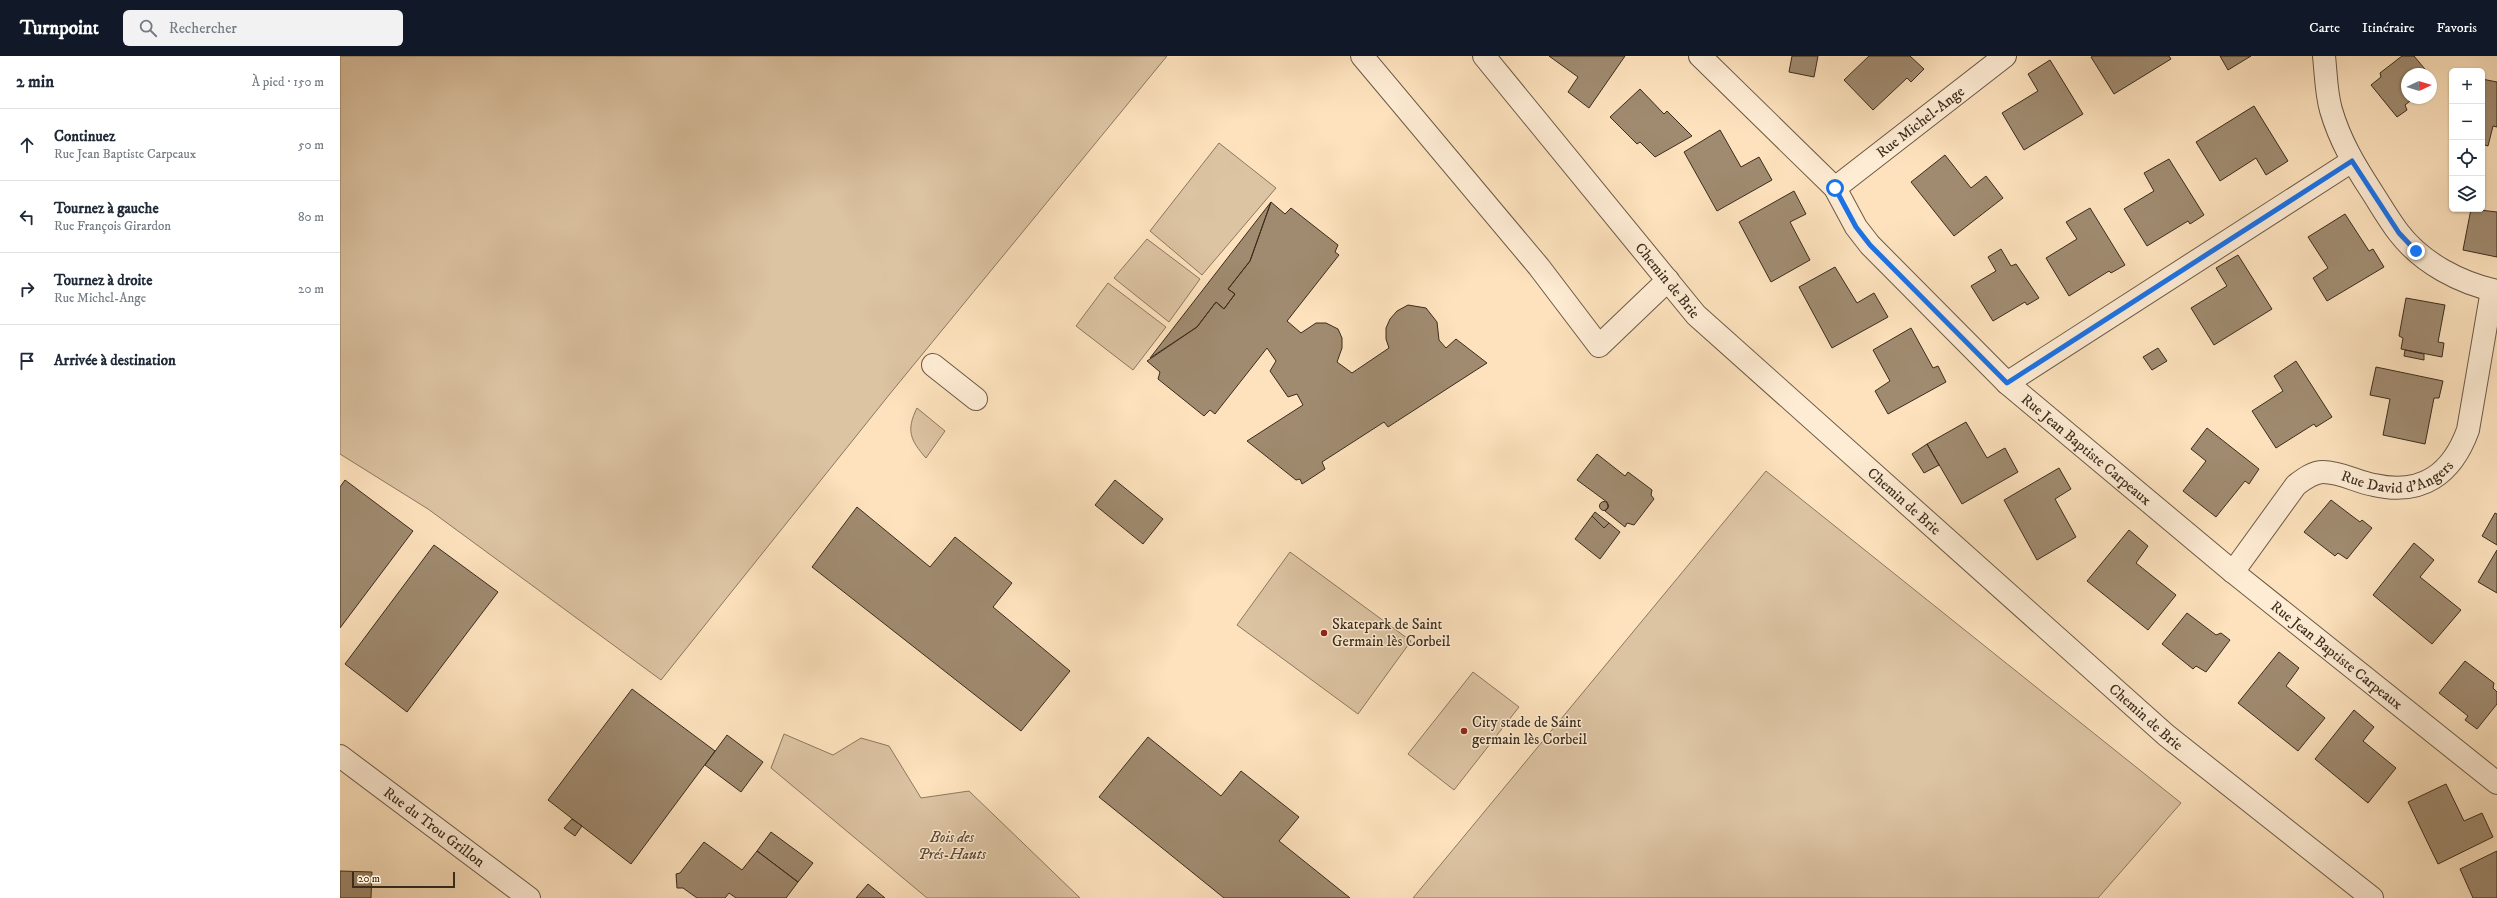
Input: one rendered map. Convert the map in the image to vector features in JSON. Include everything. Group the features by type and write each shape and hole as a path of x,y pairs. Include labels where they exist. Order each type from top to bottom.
{"street":[{"path":"1362,56 1539,267 1599,346 1668,280"},
{"name":"Chemin de Brie","path":"1484,56 1696,315 2166,735 2372,898"},
{"name":"Rue Jean Baptiste Carpeaux","path":"1700,56 1835,188 1856,227 1870,245 2007,383 2233,572 2497,783"},
{"name":"Rue Michel-Ange","path":"1835,188 2005,56"},
{"path":"2324,56 2331,110 2352,161 2399,233 2416,251 2438,268 2465,281 2494,290"},
{"path":"2007,383 2352,161"},
{"name":"Rue David d'Angers","path":"2233,572 2296,485 2307,476 2322,472 2394,489 2416,486 2431,480 2448,467 2460,451 2468,430 2494,290"},
{"path":"932,365 976,399"},
{"name":"Rue du Trou Grillon","path":"340,756 529,898"}],"green space":[{"path":"340,56 1167,56 893,390 661,680 428,509 340,454"},
{"path":"1219,143 1276,188 1202,275 1150,231"},
{"path":"1147,239 1200,279 1169,322 1114,278"},
{"path":"1108,283 1166,327 1133,370 1076,326"},
{"path":"917,408 945,431 926,458 916,446 911,434 912,423"},
{"path":"1766,471 2181,803 2098,898 1413,898"},
{"name":"Skatepark de Saint Germain lès Corbeil","path":"1290,552 1411,641 1358,714 1237,625"},
{"name":"City stade de Saint germain lès Corbeil","path":"1473,672 1519,707 1454,790 1408,754"},
{"name":"Bois des Prés-Hauts","path":"784,734 833,755 861,738 889,746 921,798 969,791 1080,898 927,898 771,768"}],"building":[{"path":"1549,56 1625,56 1589,108 1568,92 1578,77"},
{"path":"1792,56 1818,56 1814,77 1789,72"},
{"path":"1869,56 1910,56 1924,69 1911,82 1907,78 1873,110 1844,80"},
{"path":"2169,56 2171,59 2114,94 2091,57"},
{"path":"2220,56 2251,56 2228,70"},
{"path":"2402,56 2414,56 2424,68 2401,68 2401,104 2406,104 2405,105 2407,110 2397,117 2371,85 2381,77 2380,73"},
{"path":"2050,60 2083,114 2024,150 2002,113 2038,91 2028,74"},
{"path":"2485,80 2497,82 2497,127 2493,126 2488,146 2485,145"},
{"path":"1640,89 1664,114 1667,111 1692,136 1655,157 1640,142 1637,144 1610,117"},
{"path":"2254,106 2288,161 2266,175 2256,158 2220,181 2196,142"},
{"path":"1720,130 1741,167 1759,157 1772,180 1717,211 1684,152"},
{"path":"1945,155 1971,188 1986,176 2003,198 1954,236 1911,182"},
{"path":"2169,159 2204,215 2190,224 2188,221 2147,246 2124,209 2154,191 2144,173"},
{"path":"1794,191 1806,214 1790,222 1810,260 1771,282 1739,222"},
{"path":"1271,202 1250,261 1228,289 1235,294 1224,309 1216,302 1197,327 1150,358"},
{"path":"1271,202 1285,214 1291,208 1338,245 1335,252 1339,255 1287,321 1301,333 1316,323 1326,323 1338,329 1342,338 1342,348 1337,362 1352,373 1389,348 1386,339 1386,328 1390,319 1397,311 1408,305 1426,308 1437,322 1439,340 1446,348 1456,339 1487,363 1388,427 1384,422 1322,462 1325,469 1302,484 1300,479 1296,480 1247,441 1303,405 1297,394 1288,397 1270,371 1276,361 1267,348 1215,414 1210,410 1204,416 1158,379 1160,372 1147,361 1197,327 1216,302 1224,309 1235,294 1228,289 1250,261"},
{"path":"2090,208 2125,265 2111,273 2109,271 2069,296 2046,258 2077,239 2066,222"},
{"path":"2485,211 2497,212 2497,257 2463,250 2470,212 2485,212"},
{"path":"2345,214 2369,251 2373,249 2384,267 2327,301 2313,278 2328,268 2308,237"},
{"path":"2001,249 2011,266 2016,264 2039,298 2027,305 2025,302 1993,321 1971,286 1996,271 1988,257"},
{"path":"2238,255 2272,309 2214,345 2191,308 2227,286 2216,268"},
{"path":"1835,267 1857,303 1874,293 1888,317 1832,348 1799,287"},
{"path":"2406,298 2445,305 2438,342 2444,343 2442,357 2401,349 2403,338 2399,336"},
{"path":"1911,328 1933,368 1938,366 1946,382 1888,414 1875,391 1890,381 1873,350"},
{"path":"2158,348 2167,361 2152,370 2143,357"},
{"path":"2405,350 2424,354 2424,360 2404,356"},
{"path":"2296,361 2332,417 2316,427 2314,424 2276,448 2252,411 2283,391 2274,376"},
{"path":"2376,367 2443,381 2439,398 2434,398 2425,444 2383,435 2390,399 2370,395"},
{"path":"1966,422 1987,458 2005,448 2018,472 1962,504 1927,444"},
{"path":"2207,428 2259,469 2249,484 2245,481 2216,517 2183,491 2206,461 2191,449"},
{"path":"1927,444 1939,465 1924,473 1912,454"},
{"path":"1597,454 1625,476 1628,472 1652,490 1651,495 1654,499 1634,525 1627,523 1625,527 1605,511 1608,507 1607,502 1577,480"},
{"path":"2059,468 2071,489 2055,499 2076,537 2037,560 2004,500"},
{"path":"345,480 413,531 340,628 340,487"},
{"path":"1115,480 1163,519 1143,544 1095,505"},
{"path":"2331,500 2360,522 2362,520 2372,528 2347,559 2338,553 2335,556 2304,532"},
{"path":"1602,502 1606,502 1608,506 1606,510 1602,510 1600,508 1600,504"},
{"path":"857,507 930,567 955,537 1012,583 993,607 1070,671 1021,731 812,567"},
{"path":"1595,512 1609,523 1604,528 1592,516"},
{"path":"2495,513 2497,514 2497,545 2482,536"},
{"path":"1592,516 1604,528 1609,523 1620,532 1600,559 1575,539"},
{"path":"2129,530 2148,546 2136,563 2176,595 2148,630 2087,581"},
{"path":"2414,543 2434,560 2420,577 2461,610 2432,644 2373,595"},
{"path":"434,545 498,592 407,712 345,664"},
{"path":"2497,550 2497,593 2478,582"},
{"path":"2187,613 2216,635 2221,633 2230,640 2206,672 2196,666 2193,669 2162,644"},
{"path":"2279,652 2299,668 2286,686 2325,718 2298,751 2238,703"},
{"path":"2465,661 2494,683 2493,688 2497,692 2497,704 2477,729 2465,720 2468,716 2439,693"},
{"path":"632,689 715,751 631,864 548,800"},
{"path":"2354,710 2374,727 2363,741 2396,768 2368,803 2315,759"},
{"path":"727,735 763,762 741,792 705,765"},
{"path":"1148,737 1221,796 1241,771 1299,817 1279,841 1350,898 1224,898 1099,797"},
{"path":"2446,784 2464,821 2482,813 2493,837 2438,864 2408,802"},
{"path":"572,819 582,826 575,836 564,828"},
{"path":"771,832 813,863 798,882 757,851"},
{"path":"704,842 742,870 757,851 798,882 786,898 736,898 729,893 725,898 697,898 683,888 677,888 676,874 680,873"},
{"path":"2497,851 2497,898 2473,898 2460,869"},
{"path":"340,871 372,872 371,898 340,898"},
{"path":"868,884 885,898 856,898"}],"place":[{"name":"Skatepark de Saint Germain lès Corbeil","path":"1324,633"},
{"name":"City stade de Saint germain lès Corbeil","path":"1464,731"}],"route":[{"path":"1835,188 1856,227 1870,245 2007,383 2352,161 2399,233 2416,251"}]}
